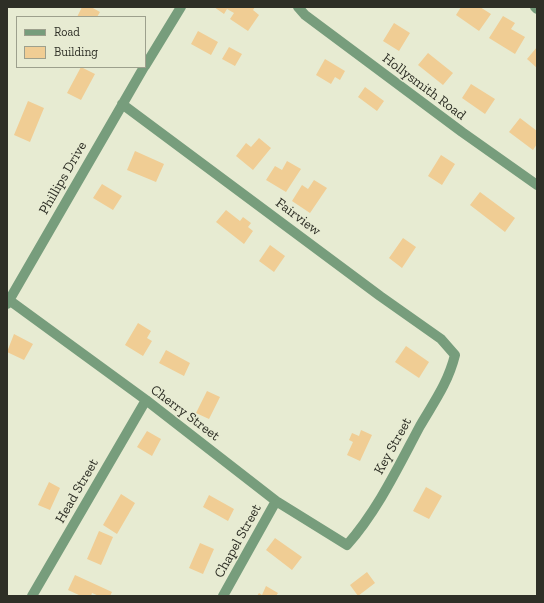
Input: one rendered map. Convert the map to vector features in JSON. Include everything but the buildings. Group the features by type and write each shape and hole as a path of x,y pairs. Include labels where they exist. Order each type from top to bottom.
{"street":[{"name":"Phillips Drive","path":"146,64 180,7"},
{"name":"Hollysmith Road","path":"298,7 305,15 462,132 537,185"},
{"name":"Phillips Drive","path":"8,302 144,68"},
{"name":"Fairview","path":"122,104 374,292 441,339 455,355"},
{"name":"Cherry Street","path":"8,302 146,400 276,501 347,545"},
{"name":"Key Street","path":"347,545 363,527 450,375 455,355"},
{"name":"Head Street","path":"32,596 146,400"},
{"name":"Chapel Street","path":"223,596 276,501"}]}
